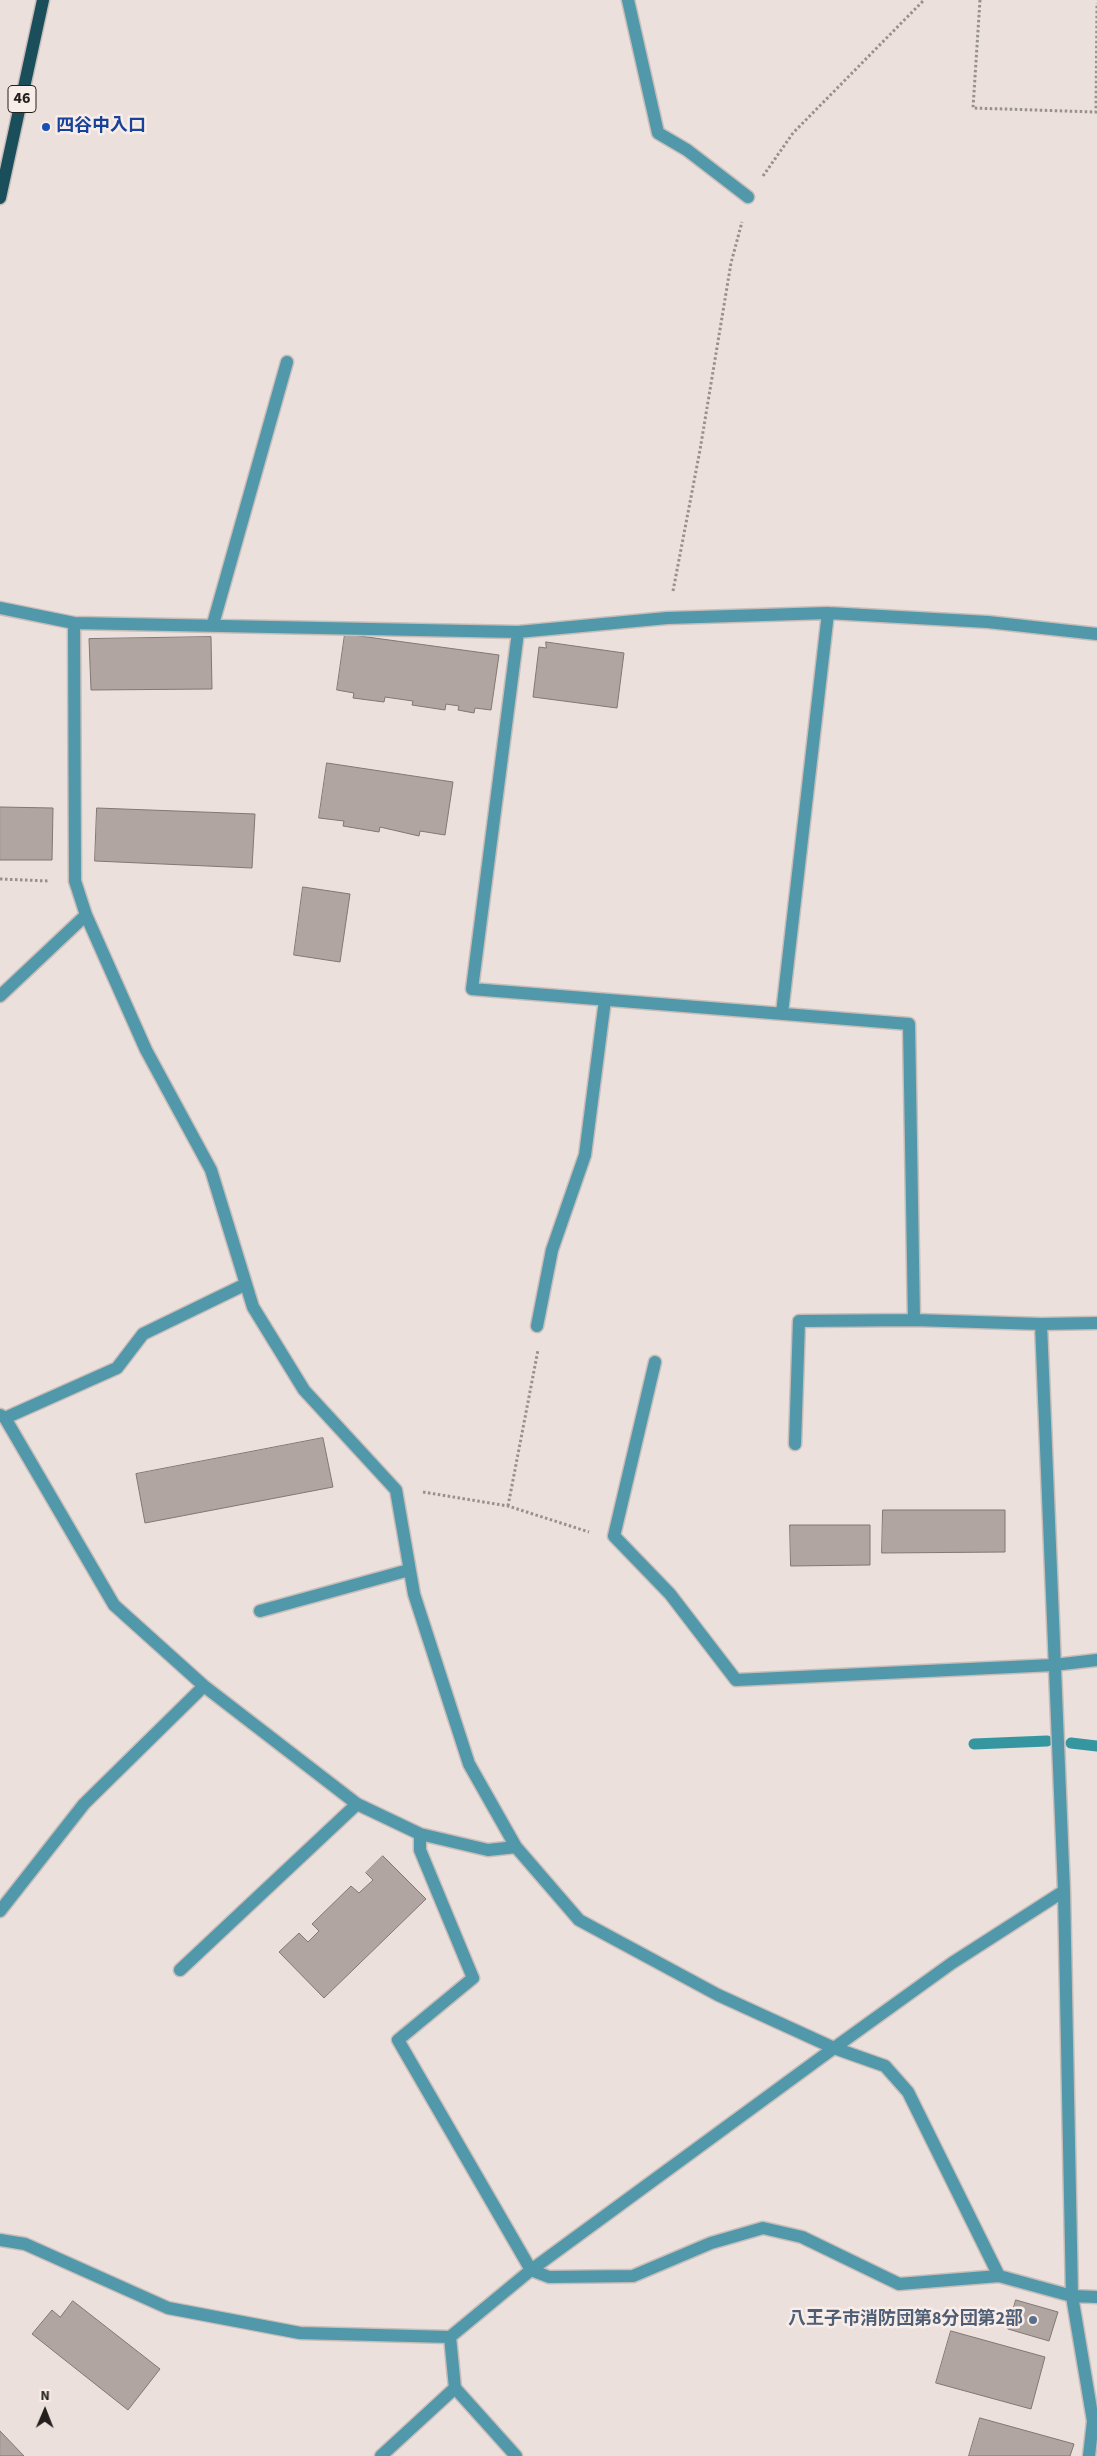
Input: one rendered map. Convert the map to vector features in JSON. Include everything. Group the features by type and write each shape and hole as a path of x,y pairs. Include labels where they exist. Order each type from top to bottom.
{"main road":[{"name":"46","path":"0,198 43,0"}],"street":[{"path":"628,0 658,133 687,150 748,197"},
{"path":"214,624 288,362"},
{"path":"0,608 74,623 214,624 518,632 667,618 828,613 988,622 1097,634"},
{"path":"782,1013 828,613"},
{"path":"74,623 75,881 86,915 146,1050 212,1170 253,1307 304,1390 396,1490 414,1594 435,1665 469,1764 516,1846 579,1920 718,1995 834,2048 884,2066 908,2092 999,2276"},
{"path":"518,632 472,989 909,1024 914,1320"},
{"path":"0,996 86,915"},
{"path":"537,1326 552,1250 584,1155 605,1000"},
{"path":"246,1284 143,1334 117,1368 2,1417 114,1605 204,1686 357,1804 420,1834 488,1850 516,1846"},
{"path":"795,1444 799,1321 914,1320 1041,1324 1097,1322"},
{"path":"1041,1324 1064,1891 1072,2296 1093,2421 1089,2456"},
{"path":"655,1362 614,1536 670,1594 736,1680 1054,1665 1097,1660"},
{"path":"260,1611 409,1570"},
{"path":"0,1912 84,1804 204,1686"},
{"path":"180,1970 357,1804"},
{"path":"420,1834 420,1850 473,1978 398,2040 531,2270 549,2278 633,2276 711,2243 764,2228 802,2238 899,2284 999,2276 1072,2296 1097,2297"},
{"path":"0,2240 25,2244 168,2308 300,2333 450,2337 531,2270 834,2048 952,1963 1064,1891"},
{"path":"450,2337 455,2388 516,2456"},
{"path":"381,2456 455,2388"}],"path":[{"path":"667,618 700,450 731,263 748,197 793,133 924,0"},
{"path":"980,0 972,108 1096,112 1097,3"},
{"path":"0,879 75,881"},
{"path":"508,1506 541,1335 537,1326"},
{"path":"396,1490 410,1490 508,1506 600,1537 614,1536"}],"building":[{"path":"345,634 499,655 491,710 475,708 474,713 458,710 459,706 446,704 445,710 412,705 413,701 385,697 384,702 353,698 354,693 337,690"},
{"path":"211,637 212,689 91,690 89,639"},
{"path":"546,642 624,653 617,708 533,697 539,647 546,648"},
{"path":"327,763 453,782 445,835 420,831 419,836 380,827 379,832 343,826 344,821 319,818"},
{"path":"0,807 53,808 52,860 0,860"},
{"path":"97,808 255,814 252,868 95,861"},
{"path":"303,887 350,894 340,962 294,955"},
{"path":"323,1438 333,1487 145,1523 136,1474"},
{"path":"883,1510 1005,1510 1005,1552 882,1553"},
{"path":"790,1525 870,1525 870,1565 791,1566"},
{"path":"383,1856 426,1899 324,1998 279,1952 299,1933 308,1942 319,1931 312,1924 351,1886 359,1893 373,1880 366,1873"},
{"name":"八王子市消防団第8分団第2部","path":"1016,2300 1058,2312 1049,2341 1008,2329"},
{"path":"73,2301 160,2369 128,2410 32,2334 52,2310 60,2317"},
{"path":"951,2331 1045,2357 1031,2409 936,2383"},
{"path":"980,2418 1074,2444 1070,2456 969,2456"},
{"path":"0,2431 24,2456 0,2456"}],"waterway":[{"path":"974,1744 1047,1741"},
{"path":"1071,1743 1097,1746"}],"place":[{"name":"四谷中入口","path":"46,127"},
{"name":"八王子市消防団第8分団第2部","path":"1033,2320"}]}
